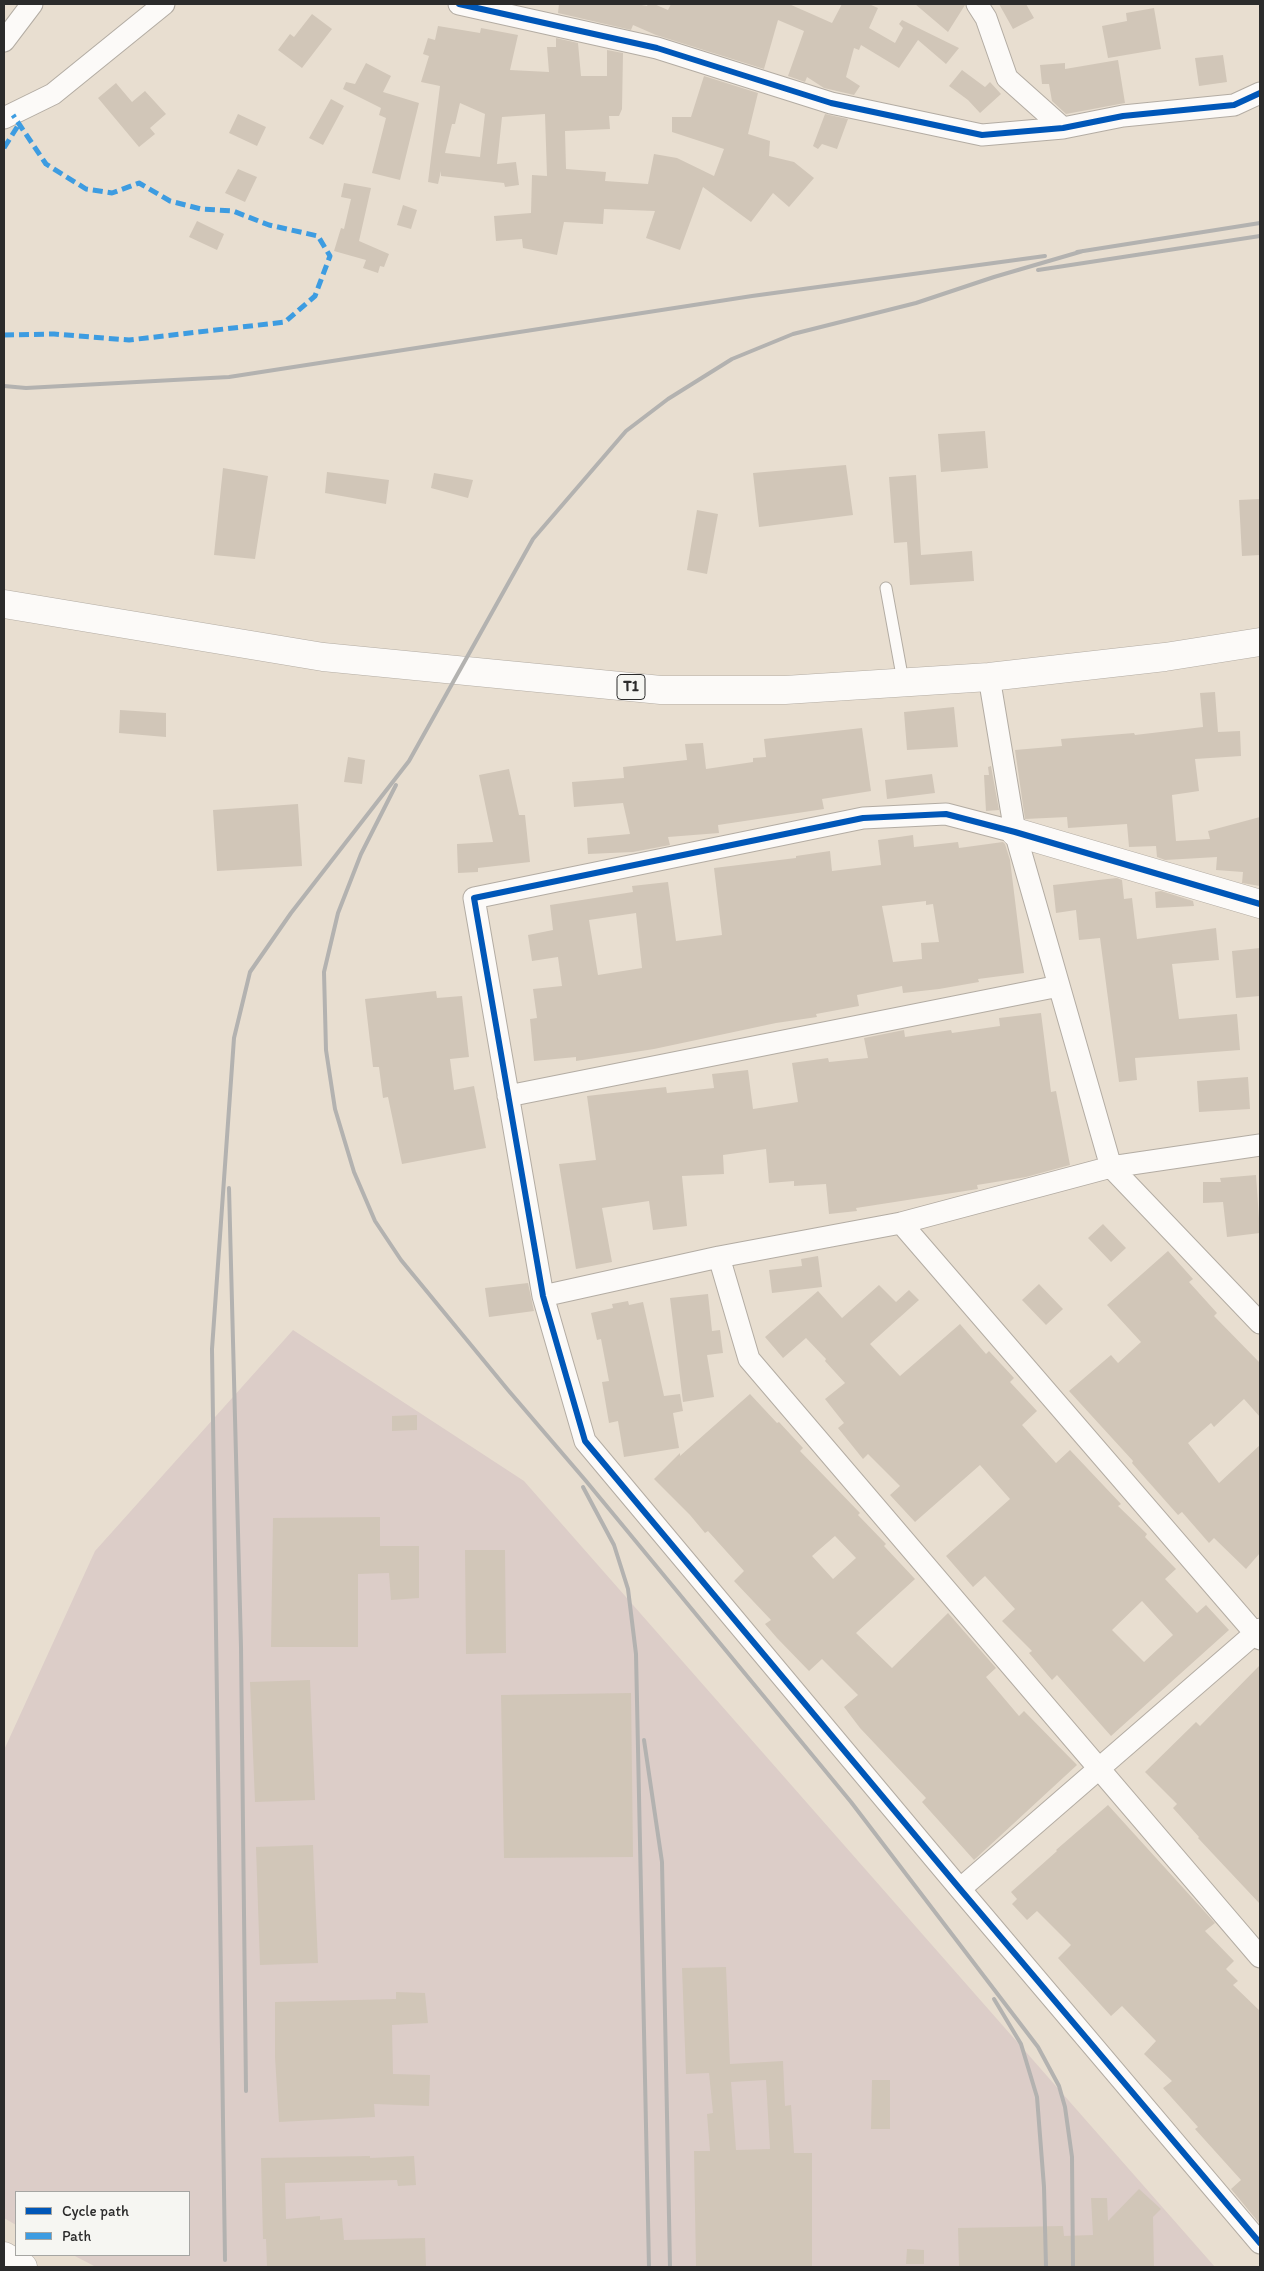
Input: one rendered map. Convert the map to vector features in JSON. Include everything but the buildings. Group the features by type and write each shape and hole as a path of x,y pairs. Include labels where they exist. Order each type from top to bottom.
{"main road":[{"name":"T1","path":"4,604 323,657 661,690 785,690 989,677 1165,657 1260,642"},
{"path":"1015,832 1260,904"},
{"path":"4,2256 24,2267"}],"street":[{"path":"4,41 32,4"},
{"path":"4,118 53,94 164,4"},
{"path":"459,4 657,48 831,103 972,133 982,134 1063,128 1123,116 1234,105 1260,93"},
{"path":"977,4 986,18 1007,78 1063,128"},
{"path":"989,677 1015,832 1112,1167 1260,1323"},
{"path":"1015,832 946,814 863,818 474,898 543,1296 585,1440 960,1889 1260,2243"},
{"path":"508,1096 1059,986"},
{"path":"543,1296 720,1256 901,1223 1112,1167 1260,1145"},
{"path":"901,1223 1259,1634 1099,1768 960,1889"},
{"path":"720,1256 749,1359 1260,1957"}],"lane":[{"path":"886,588 903,681"}],"shaded area":[{"path":"293,1330 524,1481 1215,2267 96,2267 75,2256 190,2256 190,2191 15,2191 15,2224 4,2218 4,1750 95,1551"}],"railway":[{"path":"1077,252 1260,223"},
{"path":"1038,270 1260,236"},
{"path":"225,2260 212,1349 234,1038 250,972 291,913 409,761 533,539 626,431 668,399 732,359 793,334 916,303 994,277 1083,251"},
{"path":"4,386 26,388 229,377 752,296 1045,256"},
{"path":"396,785 361,854 338,913 324,972 326,1050 335,1109 354,1172 375,1221 401,1260 851,1802 1038,2047 1059,2086 1065,2107 1072,2157 1073,2267"},
{"path":"229,1188 241,1647 246,2091"},
{"path":"583,1487 614,1545 628,1589 636,1654 649,2267"},
{"path":"644,1740 662,1862 670,2267"},
{"path":"994,1999 1021,2044 1037,2097 1044,2187 1046,2267"}],"marked path":[{"path":"4,335 54,334 129,340 285,322 315,296 330,256 318,236 269,225 233,211 201,209 170,201 139,183 112,193 86,189 46,164 13,115"},
{"path":"4,148 19,124"}],"cycle path":[{"path":"459,4 657,48 831,103 982,135 1063,128 1123,116 1234,105 1260,93"},
{"path":"1260,904 1015,832 946,814 863,818 474,898 543,1296 585,1441 960,1889 1260,2243"}]}
